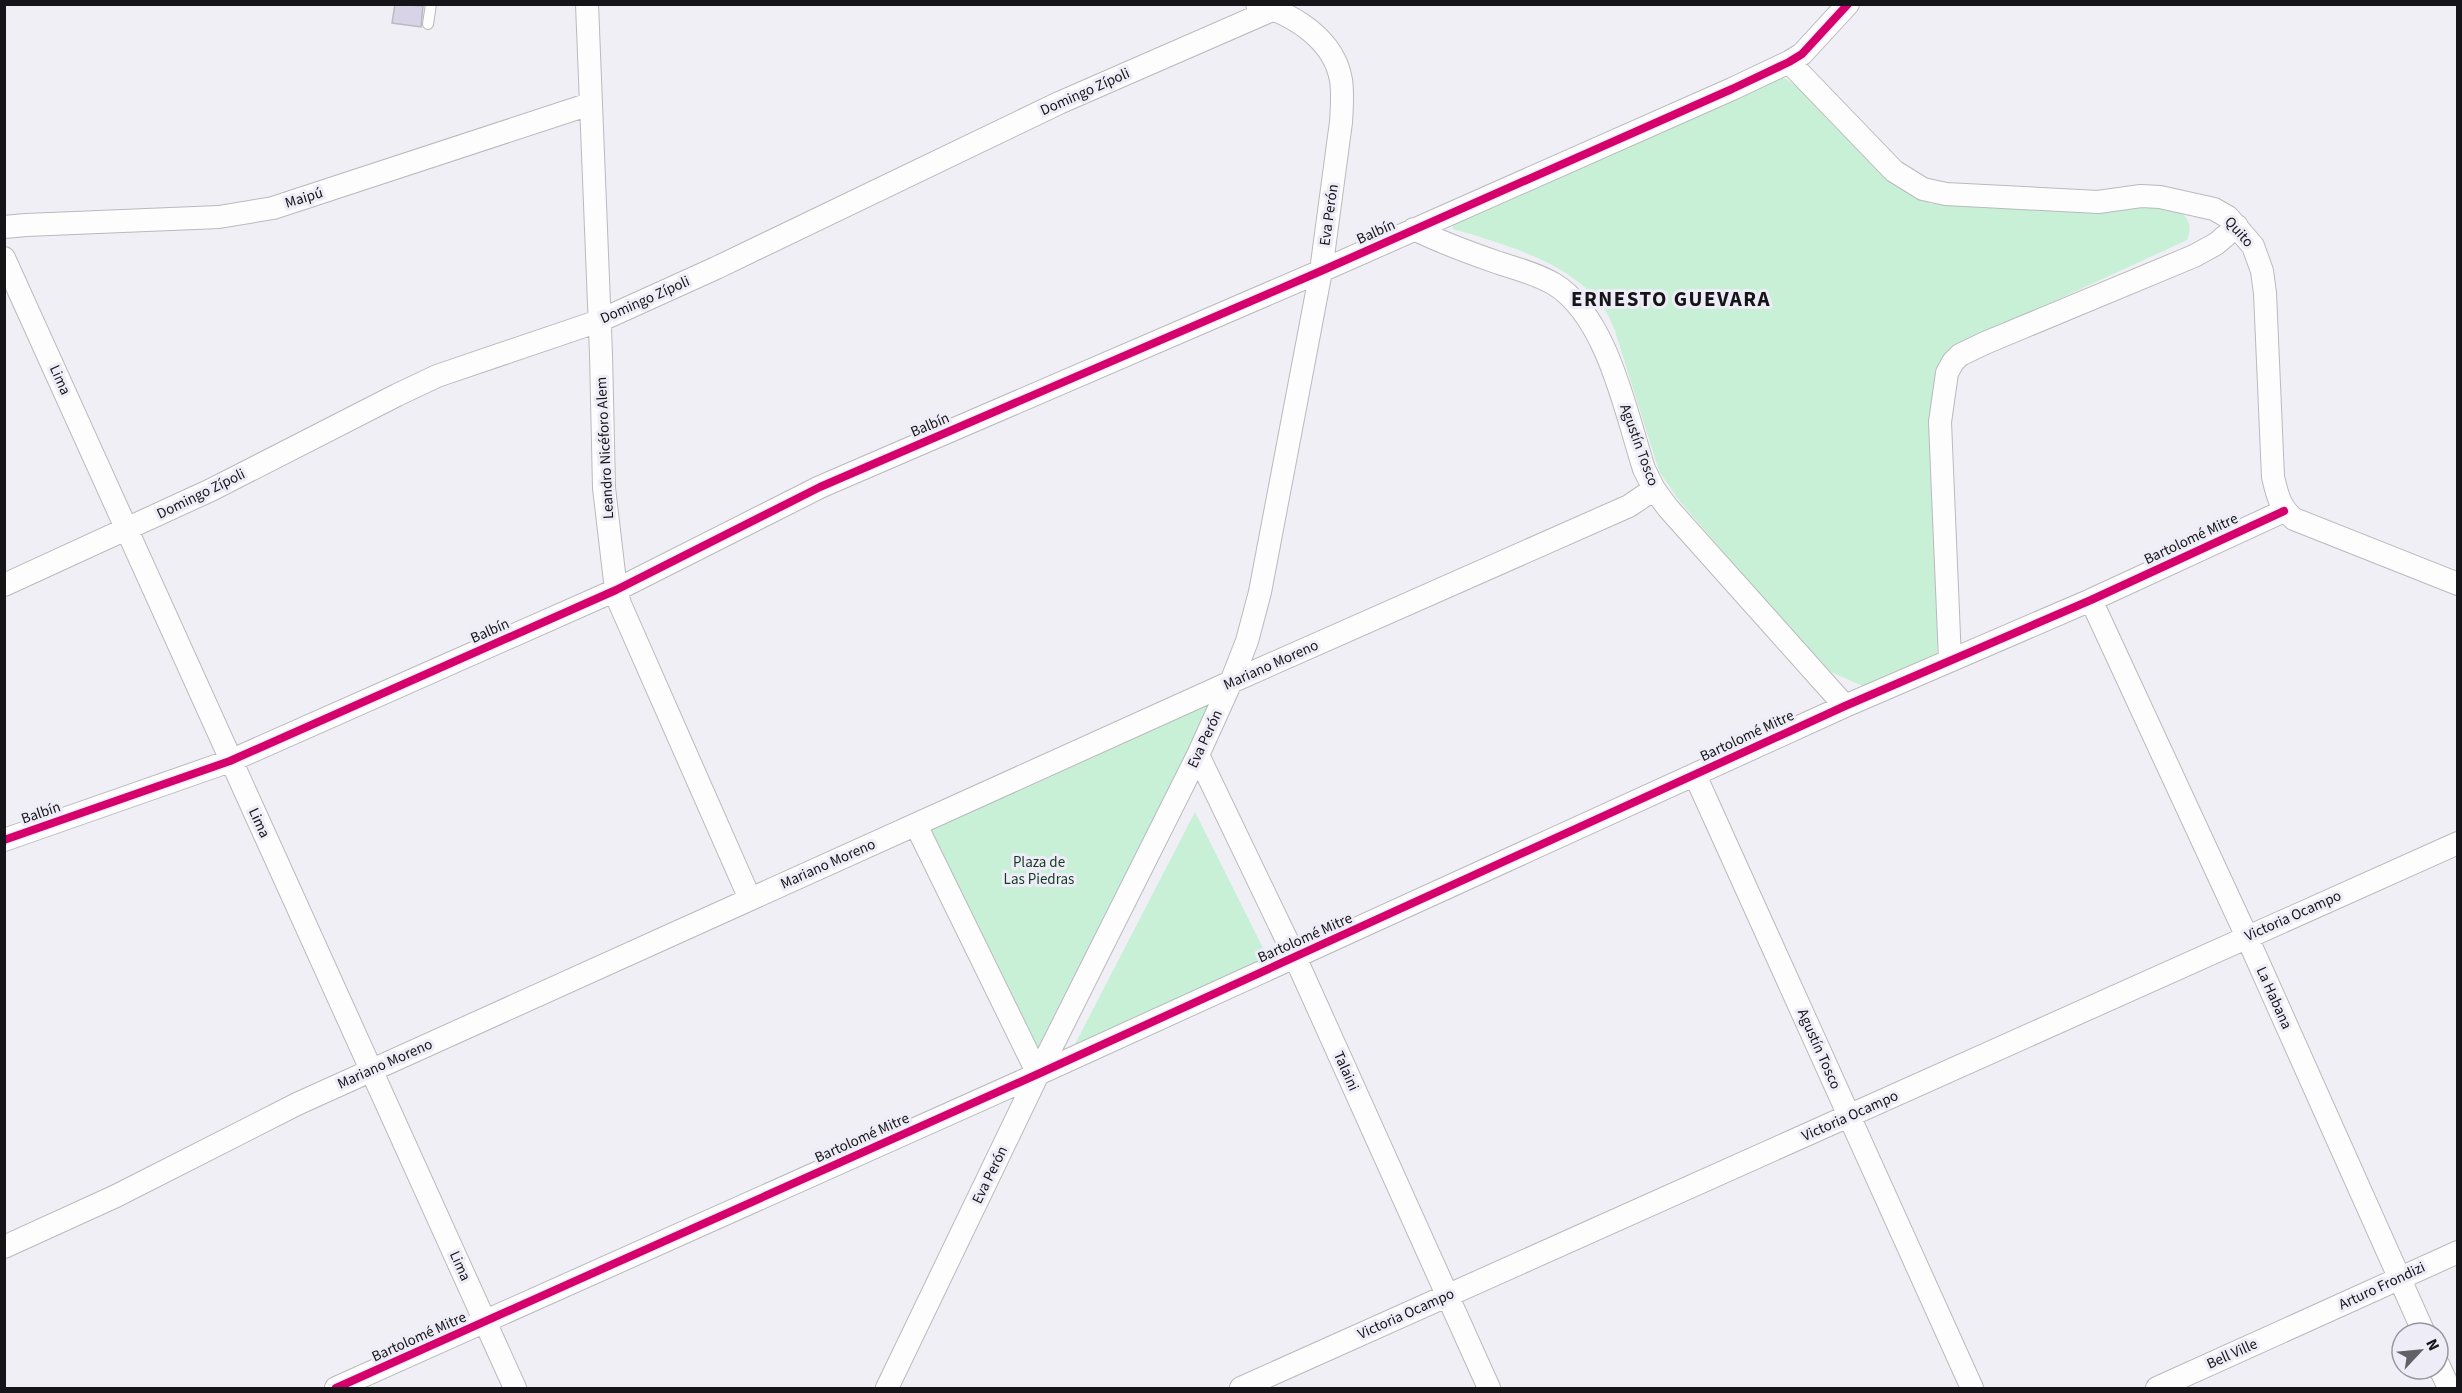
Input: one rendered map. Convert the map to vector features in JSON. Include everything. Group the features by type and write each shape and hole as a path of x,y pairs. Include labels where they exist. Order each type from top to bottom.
{"street":[{"name":"Leandro Nicéforo Alem","path":"587,4 604,488 616,590 750,899"},
{"name":"Balbín","path":"4,840 230,761 616,590 820,487 1321,271 1789,62 1802,54 1848,4"},
{"name":"Eva Perón","path":"887,1389 1038,1074 1198,755 1247,641 1260,592 1321,271 1341,122 1340,77 1332,58 1317,36 1304,25 1271,6"},
{"name":"Domingo Zípoli","path":"4,585 220,485 397,394 437,376 599,321 716,268 1059,103 1271,6"},
{"name":"Quito","path":"1789,62 1894,171 1923,189 1946,194 2098,202 2141,196 2160,197 2214,209 2238,226 2253,246 2262,271 2265,293 2273,477 2284,511"},
{"name":"Maipú","path":"4,227 219,217 273,208 590,104"},
{"path":"1950,660 1940,422 1947,373 1953,362 1960,355 1985,343 2194,256 2216,244 2238,226"},
{"name":"Agustín Tosco","path":"1414,229 1442,243 1531,273 1555,285 1575,300 1590,319 1602,342 1644,469 1654,489 1668,508 1845,706"},
{"name":"Lima","path":"4,258 515,1389"},
{"name":"Mariano Moreno","path":"4,1247 116,1196 267,1119 372,1070 1231,682 1629,506 1654,489"},
{"path":"2284,511 2294,519 2457,584"},
{"name":"Bartolomé Mitre","path":"336,1389 1038,1074 1845,706 2091,600 2284,511"},
{"name":"La Habana","path":"2091,600 2247,937 2419,1321"},
{"name":"Talaini","path":"1198,755 1295,957 1489,1389"},
{"name":"Agustín Tosco","path":"1695,775 1972,1389"},
{"path":"916,825 1038,1074"},
{"name":"Victoria Ocampo","path":"1241,1389 2457,843"},
{"name":"Arturo Frondizi","path":"2307,1320 2457,1252"},
{"name":"Bell Ville","path":"2157,1389 2307,1320"}],"lane":[{"path":"429,24 431,4"}],"green space":[{"path":"1783,77 1803,91 1892,173 1930,204 2178,208 2187,219 2189,226 2187,240 1953,348 1937,655 1863,686 1831,672 1769,605 1678,499 1659,471 1613,326 1605,310 1592,294 1557,268 1536,258 1494,241 1453,229 1453,225 1462,220"},
{"name":"Plaza de Las Piedras","path":"1231,682 1038,1074 916,825"},
{"path":"1195,812 1269,960 1073,1048"}],"building":[{"path":"395,4 423,6 421,27 392,23"}],"cycle path":[{"path":"4,840 230,761 616,590 820,487 1321,271 1732,89 1802,54 1848,4"},
{"path":"336,1388 1038,1074 1845,706 2091,600 2284,511"}],"district":[{"name":"ERNESTO GUEVARA","path":"1671,299"}]}
